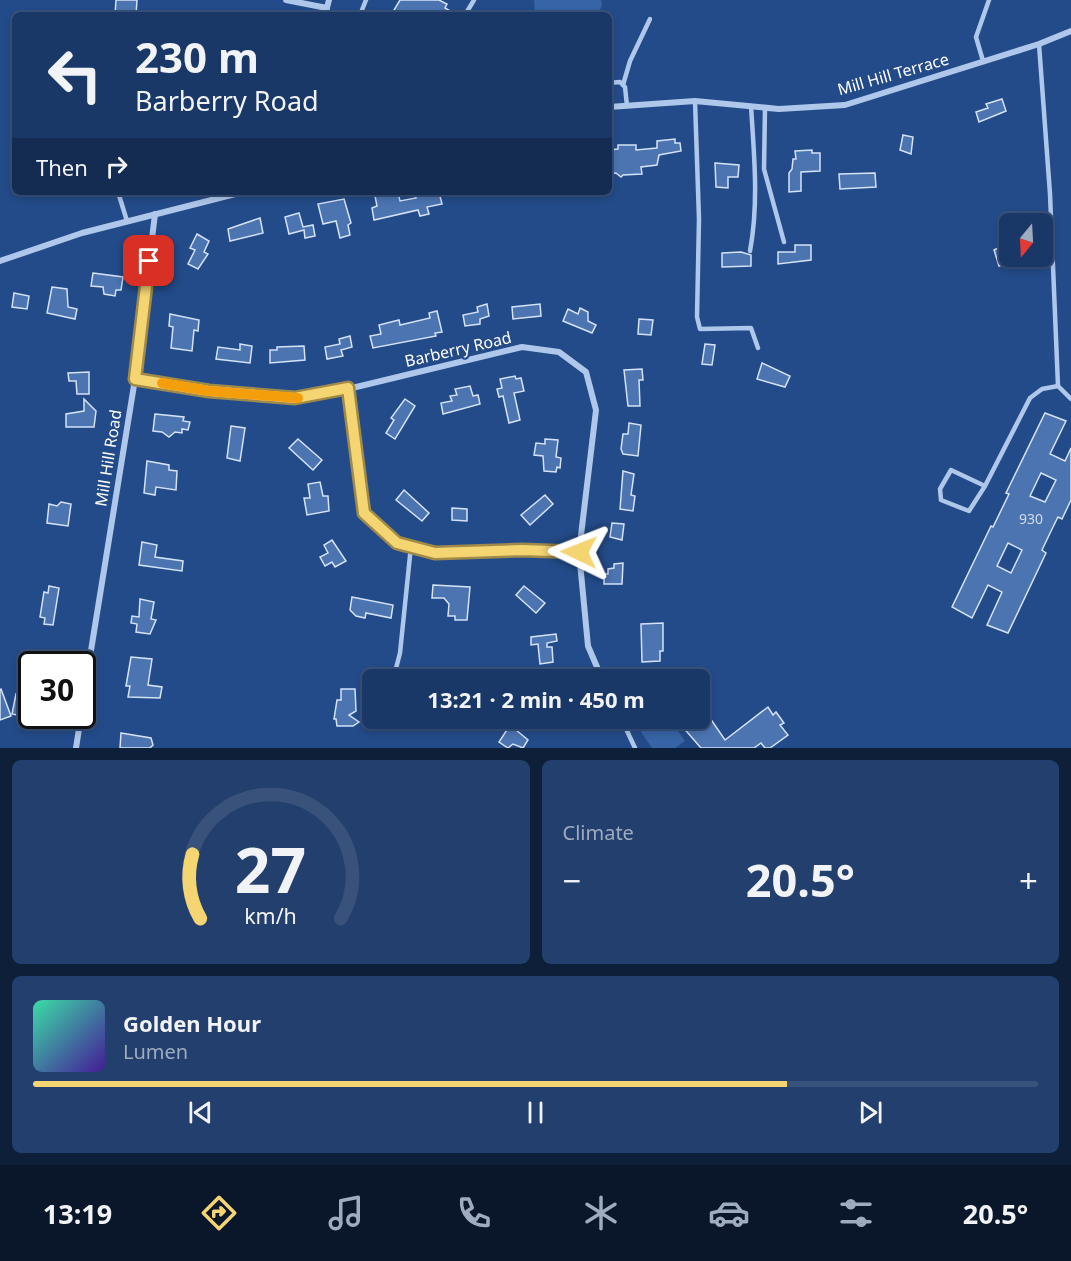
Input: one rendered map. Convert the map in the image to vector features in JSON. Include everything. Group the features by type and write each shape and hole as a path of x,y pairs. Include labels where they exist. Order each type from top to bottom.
{"street":[{"path":"286,0 326,12 329,0"},
{"name":"Mill Hill Terrace","path":"612,107 695,101 765,108 845,105 1039,44 1071,31"},
{"path":"0,261 127,221 231,195"},
{"name":"Mill Hill Road","path":"91,651 135,379 154,214"},
{"name":"Barberry Road","path":"135,379 209,391 295,398 348,388 522,347 559,352 586,372 596,410 579,552 588,646 598,669"},
{"path":"348,388 364,513 397,543 435,553 522,550 579,552"},
{"path":"76,748 79,729"}],"lane":[{"path":"983,61 976,37 989,0"},
{"path":"627,106 623,85 630,61 650,19"},
{"path":"1039,44 1050,194 1058,386 1071,399"},
{"path":"612,83 623,85"},
{"path":"695,101 699,219 697,317 700,329 750,328 758,348"},
{"path":"750,251 755,225 756,195 751,106"},
{"path":"765,108 764,169 784,243"},
{"path":"119,195 127,221"},
{"path":"985,486 951,470 940,489 941,500 969,511 985,486 1030,398 1042,389 1058,386"},
{"path":"396,669 400,654 411,546"},
{"path":"626,729 635,748"}],"shaded area":[{"path":"534,0 601,0 602,5 599,12 535,12"},
{"path":"639,729 677,729 685,741 675,748 652,748"}],"building":[{"path":"116,0 137,0 136,12 115,12"},
{"path":"400,0 439,0 447,4 445,8 452,12 393,12"},
{"path":"1002,99 1006,111 979,122 976,112 988,108 986,104"},
{"path":"903,135 913,137 911,154 900,150"},
{"path":"675,139 675,143 680,143 681,151 659,155 657,165 641,167 642,174 621,177 616,173 612,174 612,150 618,149 618,145 636,145 636,150 657,148 657,141"},
{"path":"812,150 812,153 820,153 820,171 801,172 801,191 789,192 789,173 793,159 796,159 795,151"},
{"path":"715,163 739,165 738,177 728,177 728,188 716,187"},
{"path":"875,173 876,187 840,189 839,174"},
{"path":"399,195 400,201 416,198 415,195 440,195 442,204 427,207 429,214 420,216 418,210 374,220 372,208 377,206 375,196"},
{"path":"344,199 351,223 348,225 350,235 340,238 336,221 323,224 318,204"},
{"path":"299,213 303,227 313,225 315,236 305,238 304,230 289,234 285,217"},
{"path":"260,218 263,233 230,241 228,229"},
{"path":"197,234 209,241 204,252 208,254 198,269 188,264 195,250 190,248"},
{"path":"795,245 811,245 811,260 778,264 778,252 795,252"},
{"path":"999,248 999,266 994,250"},
{"path":"741,252 751,255 751,266 722,267 722,253"},
{"path":"93,273 123,277 121,290 116,290 115,296 104,294 103,287 91,286"},
{"path":"52,287 67,289 68,307 77,309 75,319 47,313"},
{"path":"14,293 29,296 27,309 12,307"},
{"path":"487,304 489,316 480,319 480,324 465,326 463,315 478,312 477,307"},
{"path":"540,304 541,316 513,319 512,307"},
{"path":"580,308 588,312 588,321 596,325 592,333 563,321 568,309 578,314"},
{"path":"437,311 442,332 435,333 436,336 373,348 370,336 381,334 379,325 399,320 400,325 430,318 429,313"},
{"path":"170,314 199,320 198,331 194,330 192,351 171,348 173,327 169,326"},
{"path":"639,319 653,320 651,335 638,334"},
{"path":"350,336 352,347 341,350 343,356 327,359 325,347 340,344 339,339"},
{"path":"240,344 252,346 250,363 216,359 218,347 240,350"},
{"path":"705,344 715,345 712,365 702,364"},
{"path":"304,346 305,360 270,363 270,350 277,350 277,347"},
{"path":"762,363 790,376 785,387 757,379"},
{"path":"642,369 643,380 639,380 640,406 628,406 624,370"},
{"path":"89,372 89,394 77,394 76,381 69,381 68,373"},
{"path":"515,376 516,379 521,378 524,391 514,393 520,420 509,423 503,396 499,397 497,389 502,388 500,379"},
{"path":"470,386 473,396 478,395 480,404 443,414 441,403 452,401 450,396 457,395 455,389"},
{"path":"84,399 96,411 94,427 66,427 66,414 84,411"},
{"path":"405,399 415,406 395,439 386,433 394,420 391,418"},
{"path":"1045,413 1066,421 1050,454 1065,461 1071,448 1071,500 1062,519 1058,517 1042,550 1046,553 1008,633 987,625 1002,592 988,585 972,618 952,607 1009,494 1006,493","holes":["1041,473 1056,480 1045,502 1030,496","1008,543 1022,550 1011,573 997,566"]},
{"path":"155,414 184,417 183,421 190,422 188,430 182,429 182,433 175,432 169,437 162,432 153,431"},
{"path":"629,423 641,425 638,456 623,454 621,449 623,434 628,434"},
{"path":"231,426 245,428 240,461 227,458"},
{"path":"298,439 322,460 313,470 289,448"},
{"path":"545,439 558,440 556,457 561,458 560,468 557,467 556,472 544,471 543,456 534,455 536,443 545,444"},
{"path":"147,461 169,465 169,470 177,471 176,490 156,487 155,495 144,493"},
{"path":"623,471 634,474 631,495 635,496 633,511 620,509"},
{"path":"320,482 323,496 328,496 329,511 307,515 304,498 310,498 308,484"},
{"path":"404,490 429,513 422,521 396,500"},
{"path":"545,495 553,504 530,525 521,515"},
{"path":"61,502 71,504 68,526 47,523 49,504 57,506"},
{"path":"452,508 467,509 467,521 452,520"},
{"path":"612,523 624,524 622,540 610,537"},
{"path":"332,540 346,561 335,567 332,562 325,566 320,557 328,553 324,545"},
{"path":"142,542 157,545 155,557 183,561 182,571 139,565"},
{"path":"623,563 622,584 604,584 604,574 608,574 608,569 614,568 614,564"},
{"path":"433,585 470,587 467,620 455,620 455,616 448,616 449,604 444,598 432,598"},
{"path":"49,586 59,588 53,625 44,624 45,618 40,617 44,592 48,593"},
{"path":"524,586 545,603 536,613 516,595"},
{"path":"352,597 393,605 391,618 366,613 365,618 356,616 350,610"},
{"path":"140,599 154,602 151,619 156,620 150,634 136,632 137,624 131,623 132,616 139,617"},
{"path":"663,623 663,651 660,651 660,661 642,662 641,624"},
{"path":"556,634 557,641 547,643 547,647 552,647 553,662 540,664 538,644 531,645 531,637"},
{"path":"131,657 152,659 148,685 162,687 160,698 128,697 130,686 126,686"},
{"path":"341,689 355,689 356,711 349,715 359,722 353,726 337,726 336,719 334,719 337,700 341,700"},
{"path":"0,690 11,716 0,720"},
{"path":"16,694 18,695 18,715 12,714"},
{"path":"768,707 773,715 776,712 784,723 780,725 788,735 770,748 765,748 761,743 754,748 701,748 684,729 710,729 710,718 725,740"},
{"path":"507,729 515,729 528,740 523,748 513,744 508,748 499,742"},
{"path":"121,733 151,738 153,745 150,748 120,748"}],"slow traffic":[{"path":"162,383 209,391 298,398"}],"route":[{"path":"149,261 135,379 209,391 295,398 348,388 364,513 397,543 435,553 522,550 579,552"}]}
